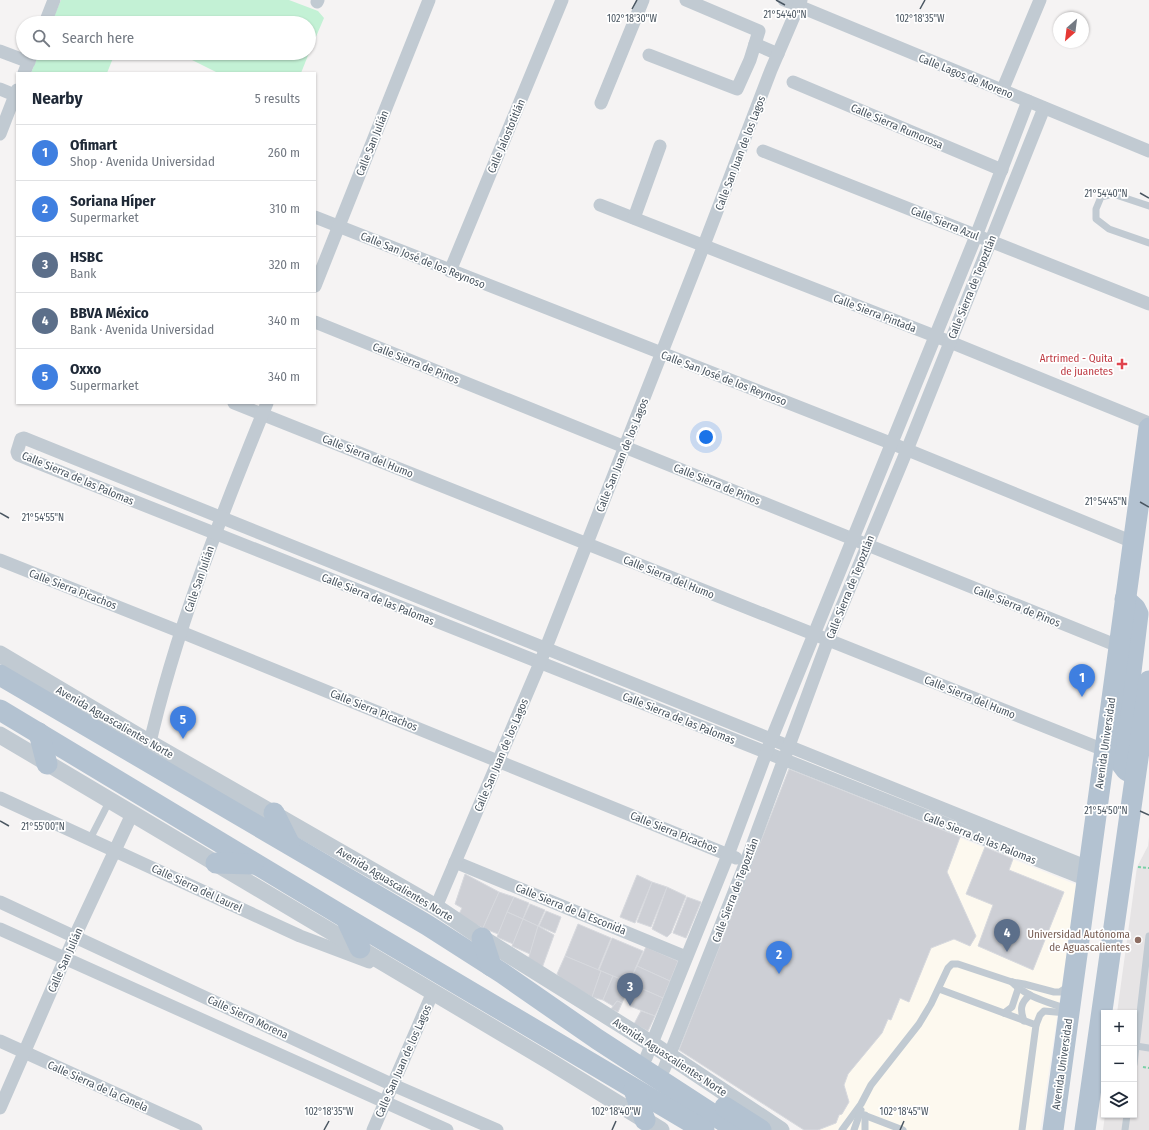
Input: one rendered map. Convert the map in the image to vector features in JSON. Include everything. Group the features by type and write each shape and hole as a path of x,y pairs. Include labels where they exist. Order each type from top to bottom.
{"main road":[{"name":"Avenida Universidad","path":"1053,1130 1149,428"},
{"path":"1125,599 1135,608 1138,614 1120,762 1126,770 1139,776"},
{"path":"0,662 6,680"},
{"name":"Avenida Aguascalientes Norte","path":"6,680 148,752 289,843 427,925 497,969 597,1039 737,1130"},
{"path":"1085,1130 1106,975 1139,776 1149,681"},
{"path":"0,710 255,864 704,1130"},
{"path":"39,733 47,764"},
{"path":"274,813 289,843"},
{"path":"216,863 255,864"},
{"path":"1088,873 1106,875 1109,879 1099,955 1101,968 1106,975"},
{"path":"346,918 360,948"},
{"path":"482,938 497,969 537,988 649,1051 667,1062 762,1130"},
{"path":"640,1093 653,1125"},
{"path":"640,1093 657,1114 680,1130"}],"street":[{"path":"48,16 54,0"},
{"name":"Calle San Julián","path":"316,283 429,0"},
{"name":"Calle Jalostotitlán","path":"450,271 562,0"},
{"path":"601,103 642,0"},
{"path":"649,55 737,89 750,60 759,31 686,0"},
{"name":"Calle Lagos de Moreno","path":"784,0 799,3 1002,91 1149,151"},
{"path":"1002,91 1040,0"},
{"name":"Calle San Juan de los Lagos","path":"436,907 540,663 662,354 771,70 799,3"},
{"path":"755,44 778,54"},
{"path":"0,51 16,58"},
{"path":"750,60 771,70"},
{"name":"Calle Sierra Rumorosa","path":"793,82 1002,170"},
{"path":"0,89 16,94 0,134"},
{"name":"Calle Sierra de Tepoztlán","path":"649,1051 728,854 771,740 893,444 1028,101"},
{"name":"Calle Sierra de Tepoztlán","path":"667,1062 746,862 828,640 907,450 1044,108"},
{"path":"634,218 660,146"},
{"name":"Calle Sierra Azul","path":"763,151 1149,304"},
{"name":"Calle Sierra Pintada","path":"600,205 936,336 1149,423"},
{"name":"Calle San José de los Reynoso","path":"316,217 893,444 1133,542"},
{"name":"Calle Sierra de Pinos","path":"316,322 1118,646"},
{"name":"Calle Sierra del Humo","path":"239,404 265,409 587,544 1104,750"},
{"name":"Calle San Julián","path":"148,752 181,632 215,534 265,409"},
{"name":"Calle Sierra de las Palomas","path":"24,438 546,647 1088,873 766,753 18,455 17,452 21,440 24,438"},
{"name":"Calle Sierra Picachos","path":"0,560 498,760 746,862"},
{"name":"Avenida Aguascalientes Norte","path":"0,654 148,752 274,813 436,907 649,1051"},
{"path":"0,735 549,1060 653,1125"},
{"name":"Calle Sierra del Laurel","path":"0,798 300,936 397,971"},
{"name":"Calle San Julián","path":"0,1108 65,958 132,814"},
{"name":"Calle Sierra de la Esconida","path":"455,862 686,957"},
{"name":"Calle Sierra Morena","path":"0,902 393,1085 497,1130"},
{"name":"Calle Sierra Morena","path":"0,929 384,1103 447,1130"},
{"name":"Calle San Juan de los Lagos","path":"373,1130 433,992"},
{"name":"Calle Sierra de la Canela","path":"0,1041 196,1130"},
{"name":"Avenida Aguascalientes Norte","path":"667,1062 781,1130"}],"lane":[{"path":"1149,206 1113,194 1101,197 1096,208 1096,219 1109,229 1149,243"},
{"path":"90,839 110,800"},
{"path":"1137,1038 1149,936"},
{"path":"854,1130 860,1113 861,1104 871,1085 919,1024 939,989 948,968 952,964 958,964 1012,982 1054,992 1060,992 1073,984"},
{"path":"1012,982 1018,989 1069,1012"},
{"path":"939,989 1036,1026"},
{"path":"1004,1014 1012,1007 1018,989"},
{"path":"1024,1021 1021,1012 1021,1005 1030,995"},
{"path":"1022,1130 1036,1026 1040,1015 1044,1011 1069,1012"},
{"path":"1137,1046 1149,1048"},
{"path":"842,1130 860,1113"},
{"path":"860,1113 865,1130"},
{"path":"860,1113 903,1130"},
{"path":"1125,1130 1127,1118"}],"path":[{"path":"1137,866 1149,868"}],"shaded area":[{"path":"789,769 1077,885 1040,1130 804,1130 679,1050"},
{"name":"Universidad Autónoma de Aguascalientes","path":"1149,837 1149,1130 1103,1130 1105,1118 1137,1118 1137,1010 1117,1010 1137,867 1148,846"}],"green space":[{"path":"61,0 289,0 318,11 324,18 316,37 316,16 54,16"},
{"path":"36,60 112,60 107,72 31,72"},
{"path":"192,60 306,60 301,72 216,72"}],"building":[{"path":"789,769 960,837 947,872 976,936 970,946 954,939 931,948 909,1002 900,998 891,1020 888,1019 882,1033 848,1074 844,1085 849,1102 842,1114 839,1115 836,1123 818,1130 804,1130 679,1050"},
{"path":"985,847 1013,859 1009,870 1064,892 1033,970 978,946 993,905 966,894"},
{"path":"465,874 499,892 483,928 458,916 462,908 455,904"},
{"path":"637,875 652,882 635,923 620,917"},
{"path":"652,882 667,887 651,927 637,922"},
{"path":"667,887 686,896 671,933 667,937 652,929"},
{"path":"499,892 514,897 498,934 483,928"},
{"path":"514,897 529,903 523,919 507,912"},
{"path":"687,897 701,902 686,938 673,933"},
{"path":"530,904 545,910 538,926 523,919"},
{"path":"546,911 561,917 555,933 539,926"},
{"path":"507,912 523,919 513,944 497,937"},
{"path":"523,919 538,926 530,954 512,946"},
{"path":"578,924 611,938 598,970 565,956"},
{"path":"538,926 554,935 542,968 528,960"},
{"path":"612,938 643,951 629,983 599,970"},
{"path":"646,947 678,961 670,981 637,966"},
{"path":"565,956 601,971 592,997 561,979 557,974"},
{"path":"637,966 670,981 663,998 629,983"},
{"path":"601,971 613,976 603,1000 592,997"},
{"path":"613,976 631,983 622,1003 617,1001 613,1006 603,1000"},
{"path":"638,987 663,998 655,1016 630,1006"},
{"path":"617,1001 622,1003 618,1012 611,1009"},
{"path":"641,1011 655,1016 648,1031 634,1024"}],"place":[{"name":"Artrimed - Quita de juanetes","path":"1122,364"},
{"name":"Ofimart","path":"1082,697"},
{"name":"Oxxo","path":"183,739"},
{"name":"Universidad Autónoma de Aguascalientes","path":"1138,940"},
{"name":"BBVA México","path":"1007,952"},
{"name":"Soriana Híper","path":"779,974"},
{"name":"HSBC","path":"630,1006"}]}
